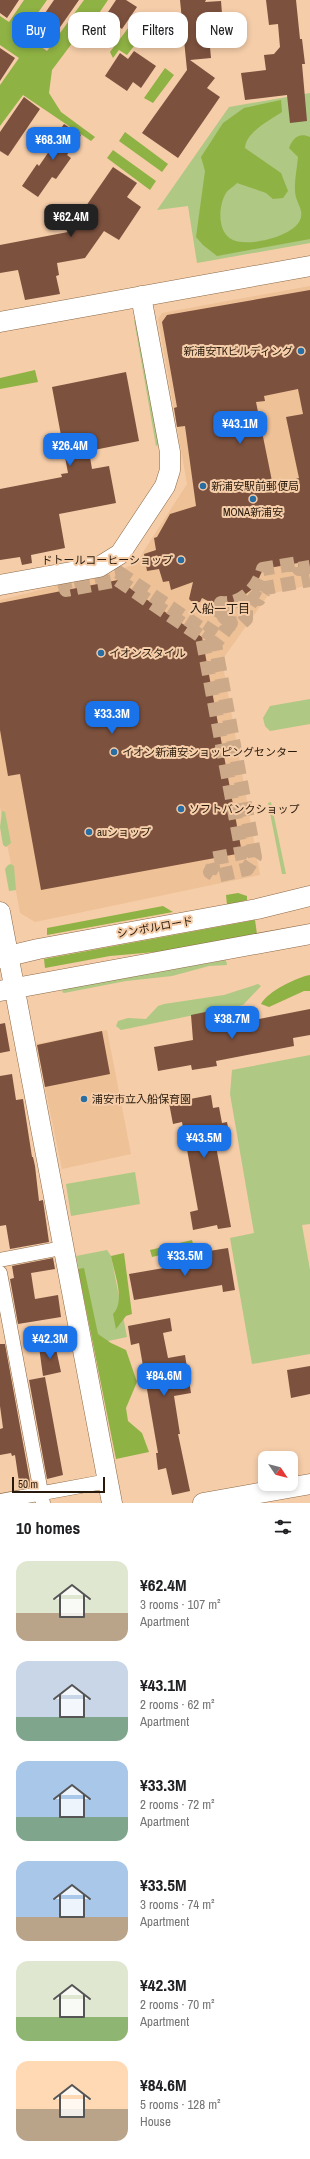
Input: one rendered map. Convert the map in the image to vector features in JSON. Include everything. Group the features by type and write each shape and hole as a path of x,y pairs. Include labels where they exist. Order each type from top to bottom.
{"street":[{"path":"0,322 310,266"},
{"path":"0,585 99,567 110,561 120,554 165,486 170,470 170,452 141,296"},
{"name":"シンボルロード","path":"4,957 38,949 257,909 310,896"},
{"path":"0,912 7,990 62,1248 112,1503"},
{"path":"7,990 310,934"},
{"path":"0,1260 62,1248"},
{"path":"0,1273 42,1498"},
{"path":"0,1501 42,1498 108,1481"},
{"path":"204,1503 310,1484"}],"shaded area":[{"path":"310,286 310,585 269,594 222,660 260,875 35,922 20,913 0,806 0,600 120,570 136,563 187,484 158,319 162,313"},
{"name":"浦安市立入船保育園","path":"107,1030 131,1154 62,1169 36,1044"}],"green space":[{"path":"24,0 47,0 39,12 16,12"},
{"path":"84,0 108,0 100,12 75,12"},
{"path":"0,16 9,22 12,18 12,48 43,48 47,51 49,48 60,48 60,33 68,22 68,48 52,70 49,93 61,112 95,137 91,141 23,95 0,126 0,85 19,58 0,45"},
{"path":"128,28 128,48 132,48 127,55 119,50 113,58 110,52 113,48 120,48 120,39"},
{"path":"165,68 174,75 153,103 144,98"},
{"path":"310,93 310,243 197,263 188,206 157,210 229,107"},
{"path":"281,100 282,112 259,127 246,142 245,148 281,173 288,191 283,198 273,199 266,193 237,183 223,198 220,219 224,232 228,237 240,242 270,239 280,236 296,226 301,217 295,192 298,157 289,148 292,141 303,135 310,137 310,239 217,256 203,245 196,237 205,171 201,157 223,123 244,108"},
{"path":"125,132 168,164 162,172 119,141"},
{"path":"113,150 156,181 150,190 107,158"},
{"path":"134,320 137,320 159,445 156,446"},
{"path":"35,370 38,382 0,389 0,378"},
{"path":"310,699 310,724 270,731 265,726 263,718 270,706"},
{"path":"271,802 286,874 282,874 268,803"},
{"path":"2,811 5,812 11,843 6,847 3,845 0,827"},
{"path":"11,864 14,866 16,890 9,891 5,869"},
{"path":"238,893 247,896 247,900 227,905 226,895"},
{"path":"163,906 173,912 47,935 47,928"},
{"path":"255,920 257,934 166,951 110,956 45,968 44,959"},
{"path":"226,960 227,965 209,966 172,976 126,981 64,993 62,992 63,989"},
{"path":"310,975 310,991 304,991 269,1007 261,1004 264,999 276,990 304,976"},
{"path":"258,984 261,986 243,1005 121,1030 116,1026 118,1021 128,1018 146,1019 158,1006 164,1004 224,995"},
{"path":"310,1055 310,1224 302,1225 310,1270 310,1354 252,1364 230,1238 254,1233 230,1094 232,1070"},
{"path":"135,1172 140,1204 71,1216 66,1184"},
{"path":"192,1240 194,1247 152,1257 150,1250"},
{"path":"107,1250 111,1256 127,1337 94,1344 76,1256"},
{"path":"124,1253 132,1314 126,1316 116,1329 113,1314 119,1302 119,1294 111,1256"},
{"path":"84,1268 98,1334 111,1343 126,1350 137,1382 126,1408 128,1421 142,1433 149,1452 116,1459 78,1269"}],"building":[{"path":"0,0 19,0 7,18 0,13"},
{"path":"54,0 79,0 71,12 68,12 68,16 60,27 60,12 46,12"},
{"path":"116,0 126,0 137,7 134,12 128,12 128,20 122,29 120,28 120,12 108,12"},
{"path":"180,0 206,0 205,2 221,1 222,12 196,12 196,48 210,48 211,58 190,60 215,78 207,88 220,97 178,158 142,133 187,70 185,48 188,48 188,12 181,12"},
{"path":"266,0 296,0 300,39 302,39 305,64 302,64 307,121 290,123 287,95 245,100 241,73 266,70 264,55 274,54 280,47 278,24 269,25"},
{"path":"0,48 15,58 0,81"},
{"path":"134,51 156,66 141,88 133,82 127,91 105,76 120,53 128,59"},
{"path":"24,97 40,109 8,156 0,151 0,132"},
{"path":"64,124 81,135 67,155 71,158 56,179 52,177 38,197 22,186 37,164 39,166 52,147 49,145"},
{"path":"113,167 137,183 127,197 141,207 119,240 104,231 85,258 57,263 59,275 56,276 60,294 25,300 18,270 0,273 0,245 68,232"},
{"path":"310,290 310,567 299,569 298,563 263,569 255,587 238,600 228,604 210,602 202,598 200,602 193,603 189,599 193,582 171,590 169,581 163,582 159,569 147,571 144,554 156,550 154,538 157,537 170,514 196,506 185,426 177,427 174,408 177,407 162,322 167,315","holes":["298,389 303,414 286,417 299,478 273,486 256,402 265,401 264,396"]},
{"path":"126,372 139,441 89,451 92,469 109,466 116,503 59,514 65,548 31,555 32,563 22,565 20,557 0,560 0,489 62,477 61,474 68,473 52,387"},
{"name":"イオン新浦安ショッピングセンター","path":"118,580 202,637 242,853 41,890 20,774 8,776 0,730 0,603"},
{"path":"310,1009 310,1035 293,1038 294,1046 216,1061 217,1066 192,1070 191,1065 158,1071 154,1047 193,1040 191,1015 210,1011 213,1028"},
{"path":"5,1023 10,1051 0,1053 0,1024"},
{"path":"102,1031 110,1074 45,1087 37,1045"},
{"path":"12,1074 16,1100 23,1099 32,1157 35,1166 39,1201 43,1200 49,1242 10,1249 6,1225 0,1226 0,1076"},
{"path":"211,1095 213,1108 219,1107 222,1123 227,1122 230,1139 215,1141 231,1227 218,1229 217,1225 193,1230 190,1212 198,1210 182,1122 173,1124 169,1103"},
{"path":"228,1248 235,1290 223,1292 222,1285 134,1300 129,1274 210,1260 209,1251"},
{"path":"53,1258 55,1269 31,1273 35,1299 58,1295 61,1317 18,1324 10,1279 14,1278 12,1266"},
{"path":"170,1318 172,1331 163,1333 168,1358 185,1355 191,1393 174,1396 180,1434 178,1434 190,1491 172,1495 166,1468 158,1470 156,1453 158,1453 139,1343 131,1345 128,1326"},
{"path":"0,1344 5,1344 31,1487 20,1489 15,1455 12,1456 11,1453 0,1455 0,1429 3,1428 0,1406"},
{"path":"55,1344 61,1372 43,1376 39,1347"},
{"path":"310,1366 310,1394 291,1398 287,1370"},
{"path":"45,1377 63,1475 47,1479 29,1380"}],"tunnel":[{"path":"310,567 299,569 298,563 263,569 257,583 248,594 236,601 221,603 224,617 231,623 241,624 246,619 246,610 255,597 259,599 266,588 310,580"},
{"path":"118,572 208,633 222,612 224,617 231,623 215,644 255,857 247,869 216,876 210,872 213,867 211,859 242,853 202,637 118,580 66,590 64,583 118,572"}],"place":[{"name":"新浦安TKビルディング","path":"301,351"},
{"name":"新浦安駅前郵便局","path":"203,486"},
{"name":"MONA新浦安","path":"253,499"},
{"name":"ドトールコーヒーショップ","path":"181,560"},
{"name":"イオンスタイル","path":"101,653"},
{"name":"イオン新浦安ショッピングセンター","path":"114,752"},
{"name":"ソフトバンクショップ","path":"181,809"},
{"name":"auショップ","path":"89,832"},
{"name":"浦安市立入船保育園","path":"84,1099"}],"district":[{"name":"入船一丁目","path":"220,609"}]}
